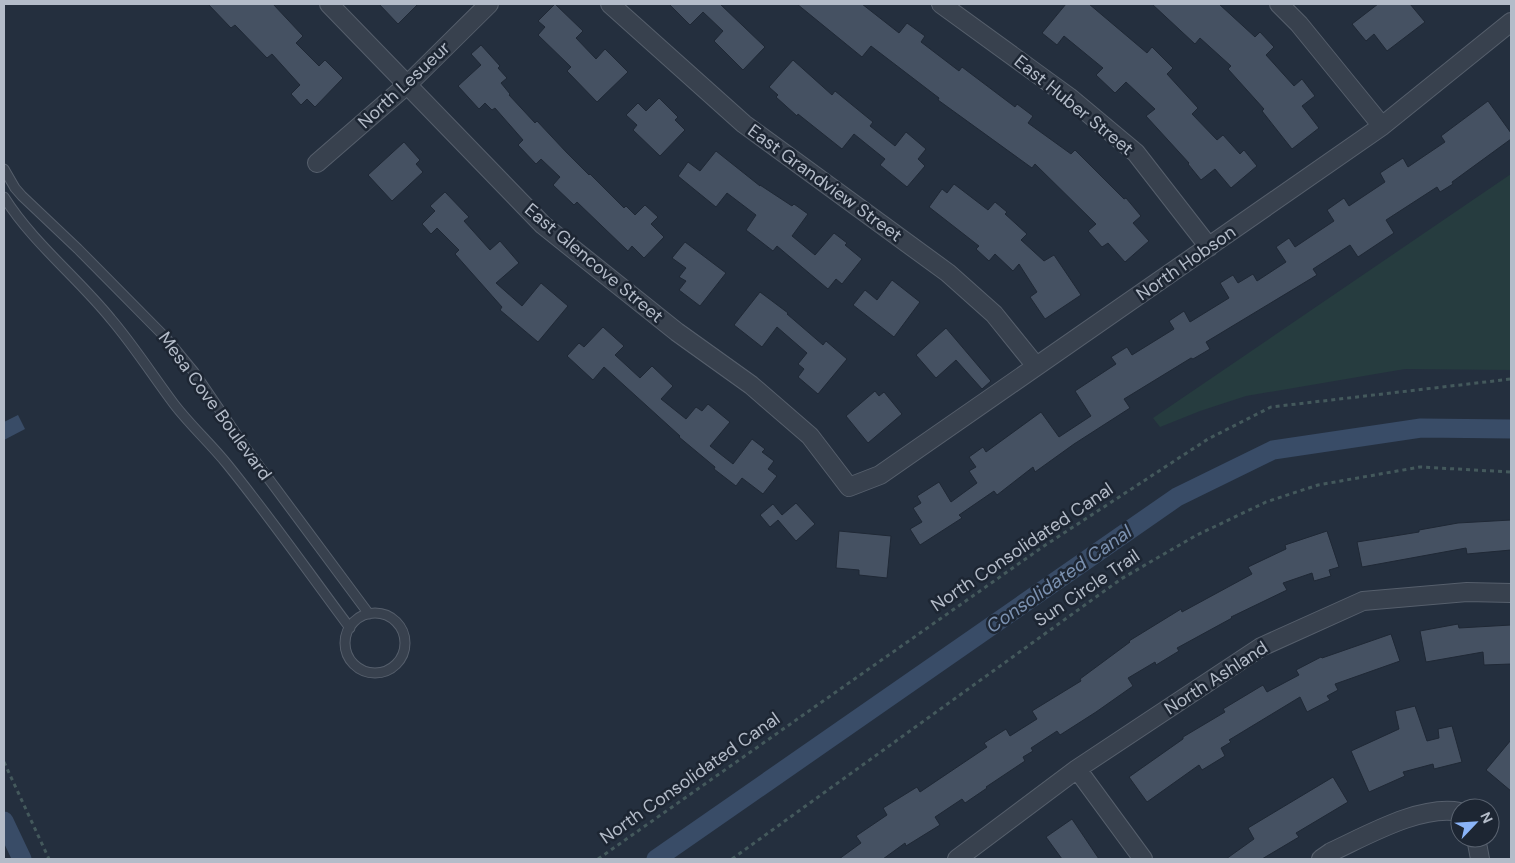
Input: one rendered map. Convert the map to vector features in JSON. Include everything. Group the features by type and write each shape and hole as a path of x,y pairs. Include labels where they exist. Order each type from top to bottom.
{"street":[{"name":"East Glencove Street","path":"329,4 543,225 677,332 751,385 810,436 849,486"},
{"name":"North Lesueur","path":"317,163 408,84 489,4"},
{"name":"East Grandview Street","path":"610,4 744,124 948,273 994,314 1036,366"},
{"name":"East Huber Street","path":"941,4 1069,97 1136,153 1209,247"},
{"path":"1279,4 1299,24 1382,126"},
{"name":"North Hobson","path":"849,486 880,475 1382,126 1511,22"},
{"name":"North Ashland","path":"957,859 1077,769 1261,647 1363,601 1467,592 1511,593"},
{"path":"1077,769 1144,859"},
{"path":"1321,859 1330,852 1400,820 1450,810"}],"lane":[{"name":"Mesa Cove Boulevard","path":"4,169 14,188 158,329 194,372 245,447 368,614"},
{"name":"Mesa Cove Boulevard","path":"4,197 15,214 56,261 111,318 175,405 232,470 350,628"},
{"path":"368,614 388,616 402,630 405,640 400,660 384,672 374,673 357,667 350,660 346,651 346,641 350,628 360,618 368,614"}],"path":[{"name":"North Consolidated Canal","path":"598,859 1044,546 1208,439 1271,407 1511,379"},
{"name":"Sun Circle Trail","path":"732,859 1121,579 1195,536 1266,502 1318,486 1420,467 1511,472"},
{"path":"4,762 49,859"}],"green space":[{"path":"1511,174 1511,370 1405,369 1246,396 1160,427 1153,418"}],"water":[{"path":"18,415 25,429 4,440 4,422"}],"building":[{"path":"208,4 273,4 303,36 296,43 319,66 325,60 343,78 315,107 307,99 301,105 291,94 300,85 272,54 267,58 235,25 231,28"},
{"path":"379,4 418,4 398,24"},
{"path":"555,4 583,31 576,38 596,59 605,49 628,72 597,102 567,71 571,67 538,35 545,27 538,21"},
{"path":"669,4 720,4 765,47 743,70 714,41 723,31 703,12 690,25"},
{"path":"797,4 862,4 899,33 907,23 925,36 921,42 959,71 962,67 1015,107 1017,104 1033,116 1028,123 1071,154 1075,150 1124,199 1126,198 1141,216 1133,223 1149,241 1125,262 1108,243 1102,247 1088,231 1096,224 1035,164 1032,168 938,100 939,98 871,46 862,57"},
{"path":"1066,4 1089,4 1147,53 1152,47 1173,68 1167,74 1198,108 1192,114 1217,140 1223,135 1240,154 1244,150 1257,166 1231,188 1215,169 1201,180 1189,163 1146,116 1155,109 1126,82 1115,93 1096,75 1103,68 1064,36 1057,45 1042,33"},
{"path":"1152,4 1219,4 1255,37 1260,32 1274,47 1266,55 1294,86 1302,79 1315,96 1302,106 1319,128 1292,149 1262,111 1264,109 1228,69 1231,66 1200,38 1195,44"},
{"path":"1378,4 1410,4 1425,22 1387,51 1374,34 1366,41 1352,24"},
{"path":"481,45 500,66 498,68 507,78 501,83 509,95 535,123 537,121 624,208 626,206 635,215 645,205 658,217 651,224 664,237 644,258 632,246 628,251 577,202 574,205 553,185 560,177 541,159 536,164 518,145 523,140 495,108 492,110 485,103 479,109 458,86 481,65 471,54"},
{"path":"793,60 832,95 835,91 873,122 870,126 895,146 906,132 926,149 918,159 925,166 907,187 880,165 885,159 854,134 842,149 798,114 797,116 776,97 778,95 769,87"},
{"path":"659,98 678,117 675,120 685,130 660,156 633,130 637,125 626,115 638,103 646,111"},
{"path":"1488,101 1511,133 1511,139 1452,182 1453,184 1440,192 1437,187 1386,220 1394,233 1358,257 1350,245 1313,269 1317,275 1206,342 1210,349 1193,359 1191,358 1124,399 1130,408 1035,472 1033,467 997,495 994,491 959,515 962,518 920,545 910,529 922,522 913,508 921,503 917,496 939,482 951,502 977,483 969,471 976,467 969,457 983,447 986,452 1041,412 1059,437 1091,416 1075,391 1116,364 1111,357 1127,347 1132,355 1174,329 1169,321 1184,311 1190,322 1229,298 1220,283 1233,275 1238,283 1253,274 1257,281 1286,262 1276,247 1289,238 1295,247 1334,221 1327,210 1344,198 1349,206 1385,182 1380,173 1403,158 1408,167 1445,142 1441,136"},
{"path":"404,142 420,160 416,164 423,172 392,201 368,175"},
{"path":"716,151 760,186 792,206 794,204 808,214 792,236 815,255 834,233 847,243 845,245 862,259 842,284 836,279 828,289 777,246 773,251 746,230 756,215 727,193 716,207 678,176 688,162 700,171"},
{"path":"954,184 988,210 995,202 1007,212 1005,214 1027,234 1021,240 1044,261 1054,255 1081,295 1045,319 1030,297 1037,292 1019,264 1013,271 995,254 989,261 976,249 979,246 929,207 942,189 947,193"},
{"path":"445,192 469,217 464,221 490,250 500,241 519,263 496,283 522,306 541,283 568,306 538,342 500,310 502,307 455,254 459,250 437,228 431,234 422,224 435,211 430,206"},
{"path":"685,242 726,273 700,306 679,290 686,281 679,277 686,268 672,258"},
{"path":"892,280 920,302 894,337 853,305 865,290 877,300"},
{"path":"760,292 788,313 823,345 826,341 847,359 818,394 798,377 804,369 798,364 807,353 777,327 762,347 734,325"},
{"path":"603,327 624,346 615,355 640,378 652,366 673,386 661,399 686,419 696,407 702,411 708,404 730,422 710,446 733,464 752,439 765,449 762,452 774,461 768,469 777,476 763,494 742,478 736,486 714,469 715,467 679,437 604,367 593,380 567,356 579,343 584,347"},
{"path":"946,328 991,381 982,389 956,360 936,378 916,355"},
{"path":"875,391 879,396 884,392 902,414 868,443 846,416"},
{"path":"796,503 815,524 796,541 778,520 770,527 760,515 773,504 782,515"},
{"path":"1511,520 1511,550 1467,554 1466,548 1362,567 1357,542 1419,532 1419,530 1458,523"},
{"path":"839,531 891,536 887,578 859,575 859,570 836,568"},
{"path":"1327,531 1339,567 1329,570 1331,576 1314,581 1312,573 1283,583 1287,590 1231,617 1177,648 1179,651 1156,665 1155,662 1128,678 1133,686 1060,735 1057,731 1031,748 1033,751 1023,757 1025,761 965,803 962,799 935,817 940,825 906,846 905,843 883,859 839,859 861,843 856,836 887,815 883,808 917,787 920,792 987,747 984,743 1006,729 1010,736 1037,719 1032,711 1081,681 1080,679 1129,641 1181,609 1182,612 1252,574 1248,567 1286,549 1285,545"},
{"path":"1458,624 1459,628 1511,625 1511,664 1484,665 1483,652 1426,662 1420,631"},
{"path":"1391,634 1400,661 1335,684 1338,690 1327,696 1330,700 1307,712 1300,697 1229,740 1231,742 1221,748 1225,756 1202,770 1199,765 1147,802 1129,777 1183,739 1183,737 1225,712 1223,709 1263,685 1267,692 1299,675 1296,670 1321,657"},
{"path":"1415,706 1427,741 1439,738 1438,729 1452,726 1462,762 1434,769 1433,764 1403,772 1405,776 1369,792 1351,751 1399,729 1395,711"},
{"path":"1511,740 1511,791 1486,770"},
{"path":"1333,777 1348,802 1296,833 1299,837 1262,859 1226,859 1254,839 1248,828"},
{"path":"1072,819 1099,859 1062,859 1046,837"}],"waterway":[{"name":"Consolidated Canal","path":"656,859 1177,497 1273,450 1421,428 1511,429"},
{"path":"4,821 22,859"}]}
